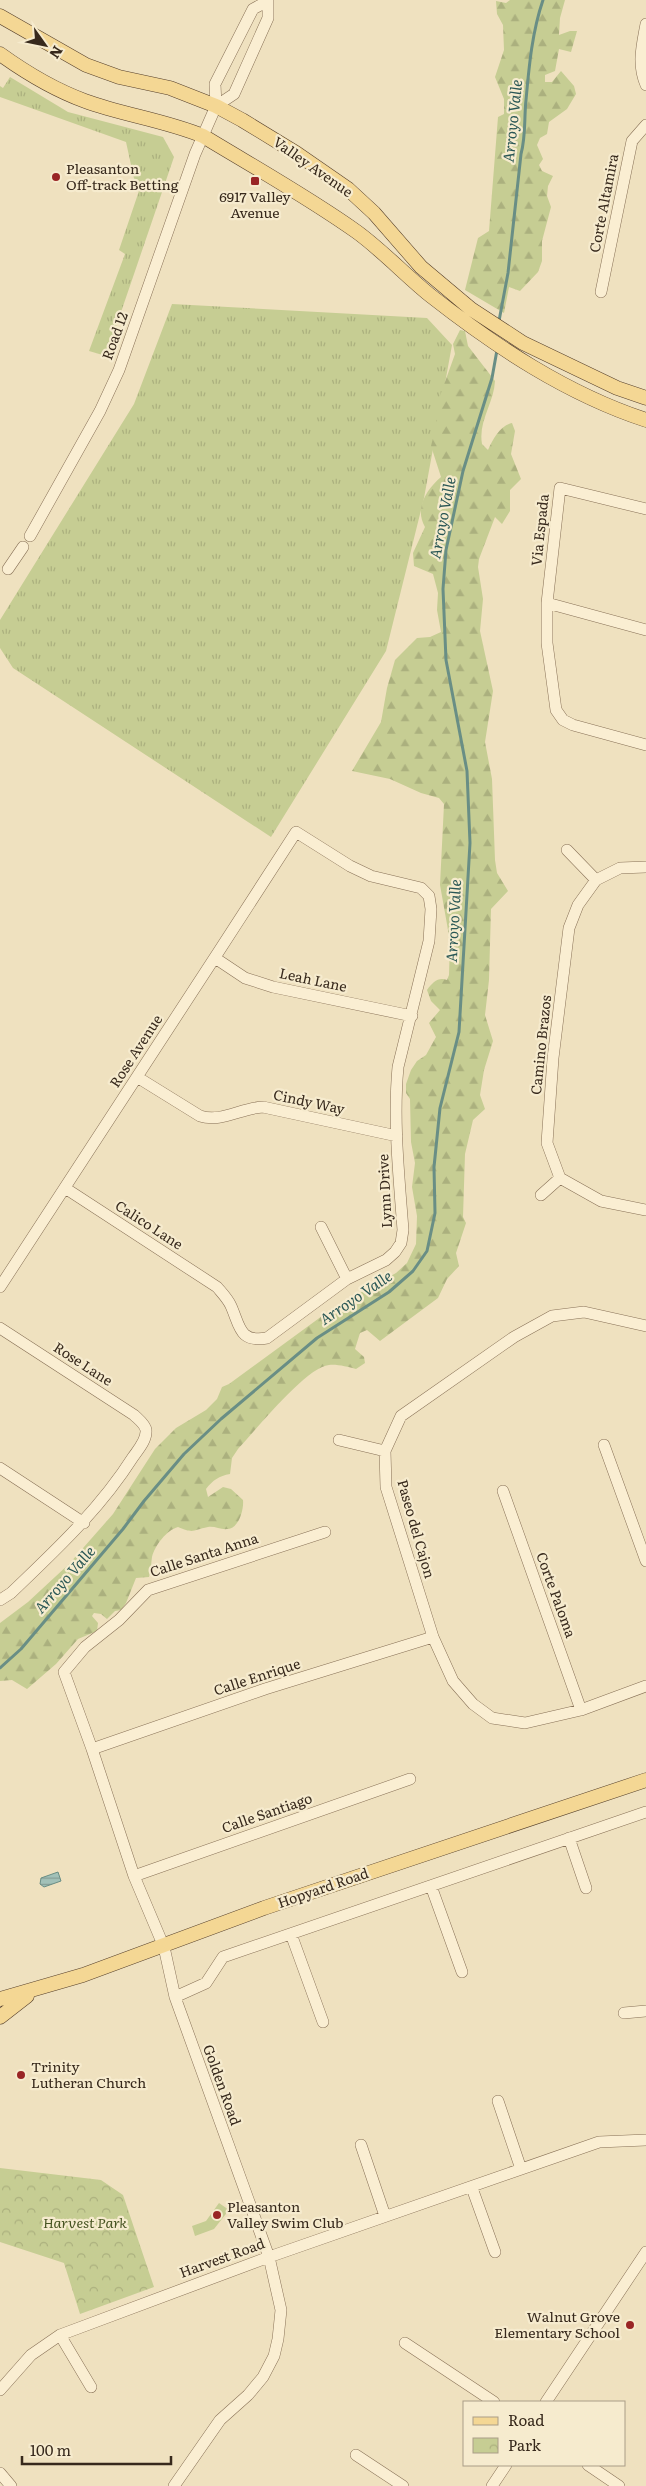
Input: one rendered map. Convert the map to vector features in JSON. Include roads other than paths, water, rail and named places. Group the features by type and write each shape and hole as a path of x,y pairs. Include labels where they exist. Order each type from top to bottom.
{"main road":[{"name":"Valley Avenue","path":"0,16 86,65 119,76 170,88 216,106 296,153 348,189 374,213 421,267 471,309 523,343 617,388 646,398"},
{"path":"0,54 58,88 85,101 180,126 203,136 358,233 401,267 430,295 468,324 550,378 609,407 646,420"},
{"name":"Hopyard Road","path":"0,1999 164,1947 264,1908 646,1780"},
{"path":"0,2017 39,1988"}],"street":[{"path":"268,1 268,18 234,94 216,106 216,84 253,9 268,1"},
{"path":"646,24 639,58 641,74 646,85"},
{"name":"Road 12","path":"30,536 100,411 119,370 203,136 216,106"},
{"name":"Corte Altamira","path":"601,292 632,141 646,125"},
{"name":"Via Espada","path":"547,603 560,488 646,509"},
{"path":"8,569 23,547"},
{"path":"646,630 547,603 547,643 556,710 562,720 573,726 646,745"},
{"name":"Rose Avenue","path":"0,1287 296,832 350,866 372,876 422,888 428,896"},
{"path":"567,850 596,880"},
{"name":"Camino Brazos","path":"560,1178 547,1143 557,1030 570,928 578,905 596,880 620,868 646,867"},
{"name":"Lynn Drive","path":"217,1287 231,1304 239,1328 245,1336 256,1340 267,1338 347,1279 386,1260 401,1243 403,1230 397,1136 398,1067 412,1016 428,941 432,909 428,896"},
{"name":"Leah Lane","path":"214,958 245,978 273,987 412,1016"},
{"name":"Cindy Way","path":"137,1077 208,1119 218,1118 250,1107 263,1107 397,1136"},
{"path":"542,1195 560,1178 601,1201 646,1210"},
{"name":"Calico Lane","path":"64,1188 217,1287"},
{"path":"320,1227 347,1279"},
{"name":"Paseo del Cajon","path":"646,1326 584,1312 552,1316 514,1337 401,1416 385,1452 386,1487 433,1637 453,1681 473,1704 492,1718 526,1723 581,1710 646,1686"},
{"name":"Rose Lane","path":"0,1328 134,1415 141,1421 146,1430 143,1442 120,1478 84,1523"},
{"path":"340,1440 385,1452"},
{"path":"604,1445 646,1560"},
{"path":"0,1468 84,1523 12,1593 0,1600"},
{"name":"Corte Paloma","path":"503,1491 581,1710"},
{"name":"Calle Santa Anna","path":"64,1672 85,1647 119,1620 148,1590 326,1532"},
{"name":"Calle Enrique","path":"92,1749 265,1689 433,1637"},
{"name":"Golden Road","path":"64,1672 134,1876 164,1947 175,1997 268,2256 281,2310 274,2356 263,2376 248,2395 220,2420 174,2486"},
{"name":"Calle Santiago","path":"134,1876 410,1778"},
{"path":"175,1997 206,1984 223,1957 646,1812"},
{"path":"569,1838 586,1888"},
{"path":"431,1886 462,1972"},
{"path":"291,1934 323,2022"},
{"path":"624,2013 646,2011"},
{"path":"498,2101 521,2169"},
{"name":"Harvest Road","path":"0,2390 31,2354 60,2335 268,2256 472,2188 599,2142 646,2140"},
{"path":"362,2145 384,2216"},
{"path":"472,2188 495,2252"},
{"path":"547,2401 646,2252"},
{"path":"60,2335 91,2387"},
{"path":"405,2343 492,2401"},
{"path":"356,2455 403,2486"},
{"path":"492,2486 505,2466"},
{"path":"589,2466 619,2486"},
{"path":"0,2473 11,2486"}],"water":[{"path":"58,1872 61,1881 44,1887 40,1884 41,1878"}],"waterway":[{"name":"Arroyo Valle","path":"499,321 508,273 524,140 526,100 532,50 536,24 543,0"},
{"name":"Arroyo Valle","path":"0,1668 21,1649 184,1454 221,1419 317,1338 389,1292 413,1271 427,1251 435,1213 434,1167 440,1108 459,1032 470,843 467,771 446,660 443,589 446,550 463,471 492,378 497,350"}],"place":[{"name":"Pleasanton Off-track Betting","path":"56,177"},
{"name":"6917 Valley Avenue","path":"255,181"},
{"name":"Trinity Lutheran Church","path":"21,2075"},
{"name":"Pleasanton Valley Swim Club","path":"217,2215"},
{"name":"Walnut Grove Elementary School","path":"630,2325"}],"park label":[{"name":"Harvest Park","path":"85,2223"}]}
